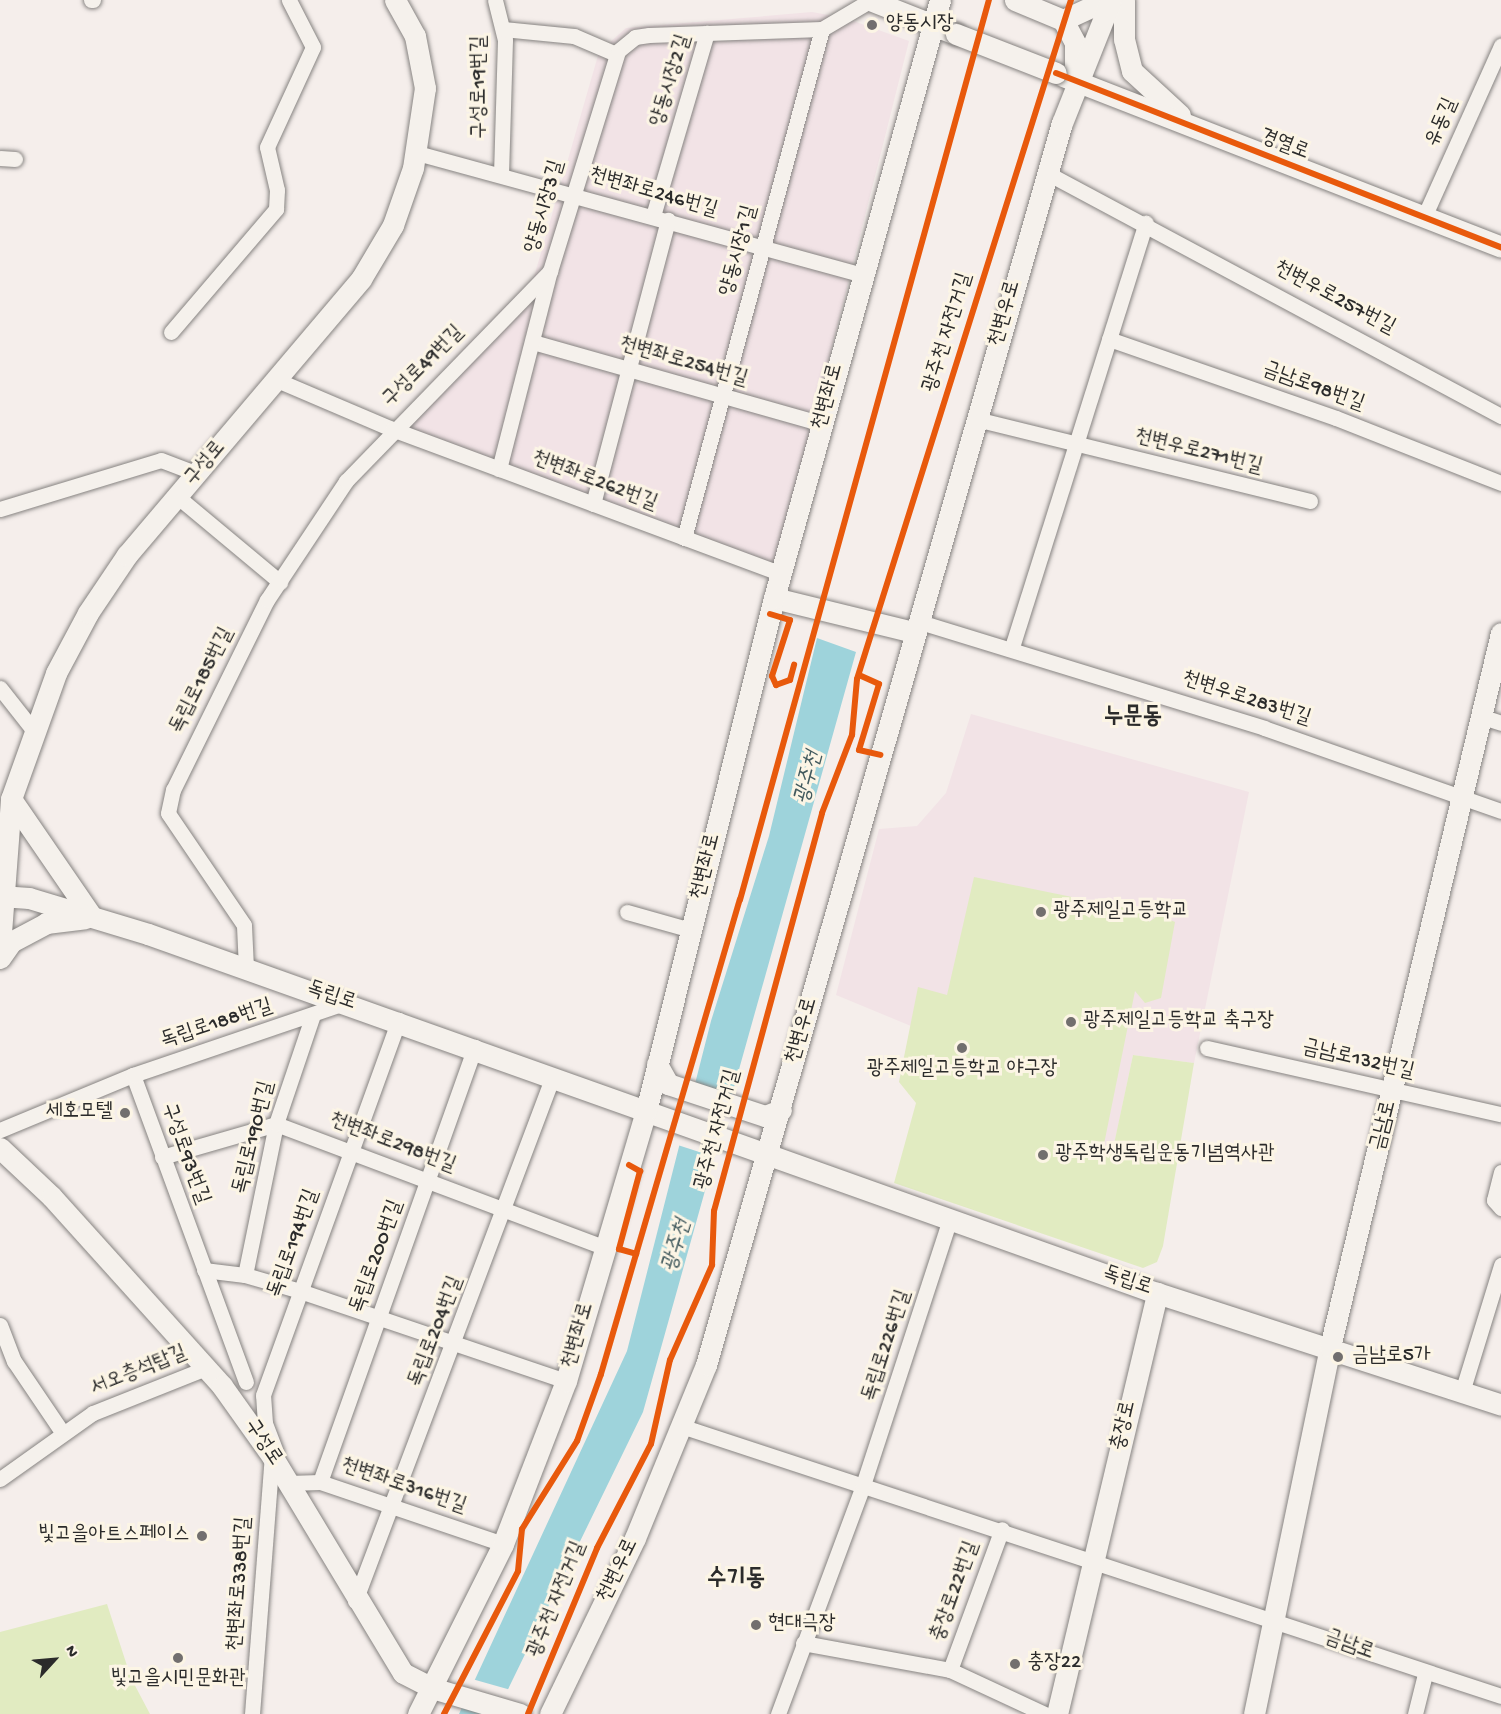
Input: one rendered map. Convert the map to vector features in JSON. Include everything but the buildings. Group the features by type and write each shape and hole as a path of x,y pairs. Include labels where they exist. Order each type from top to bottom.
{"street":[{"path":"171,332 276,209 278,190 267,147 313,47 289,0"},
{"name":"구성로","path":"0,946 11,799 56,673 88,613 119,566 277,380 379,255 417,153 425,88 422,58 395,0"},
{"name":"구성로19번길","path":"495,0 503,28 501,175"},
{"path":"822,29 870,0"},
{"name":"경열로","path":"870,0 1501,247"},
{"name":"천변좌로","path":"418,1714 502,1545 566,1381 603,1247 651,1113 657,1064 774,598 930,23 940,0"},
{"path":"1015,0 1063,20 1075,43 1075,81"},
{"path":"1063,20 1106,0"},
{"name":"천변우로","path":"550,1714 635,1538 706,1365 762,1150 1047,173 1075,81 1112,0"},
{"path":"1124,0 1124,39 1132,71 1139,83 1200,130"},
{"path":"503,28 574,36 616,54 635,37 707,33"},
{"name":"양동시장2길","path":"593,504 629,369 661,218 707,33 822,29"},
{"name":"양동시장1길","path":"684,538 822,29"},
{"name":"유동길","path":"1424,217 1501,46"},
{"name":"양동시장3길","path":"499,469 550,271 616,54"},
{"name":"천변좌로246번길","path":"417,153 572,193 862,275"},
{"name":"천변우로257번길","path":"1047,173 1146,223 1501,416"},
{"path":"1012,647 1146,223"},
{"name":"구성로49번길","path":"277,380 392,429 550,271"},
{"name":"금남로98번길","path":"1109,339 1336,418 1501,483"},
{"name":"천변좌로254번길","path":"533,342 822,424"},
{"name":"천변우로271번길","path":"976,419 1310,501"},
{"name":"천변좌로262번길","path":"392,429 781,574"},
{"name":"독립로185번길","path":"246,968 244,925 168,809 198,734 280,582 346,482 392,429"},
{"path":"0,509 161,460 198,474"},
{"path":"178,497 280,582"},
{"path":"774,598 915,627"},
{"name":"천변우로283번길","path":"915,627 1012,647 1465,797 1501,812"},
{"name":"금남로","path":"1254,1714 1330,1347 1465,797 1492,720 1501,633"},
{"path":"0,688 34,731"},
{"path":"0,822 11,799 92,917 46,923 11,942 0,958"},
{"name":"독립로","path":"2,896 92,917 347,1002 1156,1293 1330,1347 1501,1405"},
{"path":"627,912 691,930"},
{"name":"독립로188번길","path":"133,1075 347,1002"},
{"name":"독립로190번길","path":"245,1275 276,1124 313,1015"},
{"name":"독립로194번길","path":"288,1483 265,1423 268,1383 399,1020"},
{"name":"독립로200번길","path":"320,1482 475,1047"},
{"name":"금남로132번길","path":"1207,1048 1501,1114"},
{"path":"657,1064 668,1084 773,1113"},
{"path":"0,1130 133,1075"},
{"name":"구성로93번길","path":"133,1075 246,1382"},
{"name":"독립로204번길","path":"355,1601 395,1504 553,1076"},
{"path":"162,1158 276,1124"},
{"name":"천변좌로298번길","path":"276,1124 603,1247"},
{"name":"구성로","path":"0,1148 52,1197 229,1395 272,1456 355,1601 396,1665 432,1688 520,1714"},
{"path":"1501,1172 1494,1200 1501,1208"},
{"name":"독립로226번길","path":"778,1714 863,1485 950,1219"},
{"path":"1462,1392 1501,1265"},
{"path":"204,1270 245,1275 300,1291 377,1319 566,1381"},
{"name":"충장로","path":"1058,1714 1156,1293"},
{"path":"0,1325 14,1361 62,1432"},
{"name":"서오층석탑길","path":"0,1479 62,1432 120,1399 206,1368"},
{"path":"229,1395 246,1382 268,1383"},
{"path":"681,1426 1094,1560"},
{"name":"천변좌로338번길","path":"252,1714 272,1456"},
{"name":"천변좌로316번길","path":"288,1483 320,1482 395,1504 502,1545"},
{"name":"충장로22번길","path":"950,1670 1002,1529"},
{"name":"금남로","path":"1094,1560 1272,1619 1425,1674 1501,1696"},
{"name":"충장로22번길","path":"803,1643 950,1670 1045,1714"},
{"path":"1415,1714 1425,1674"}],"shaded area":[{"name":"양동시장","path":"812,12 845,18 909,41 777,566 392,424 534,277 599,52 626,28"},
{"name":"광주제일고등학교","path":"971,714 1249,792 1194,1063 1133,1055 1114,1145 1102,1155 899,1082 911,1026 836,995 879,829 917,826 946,793"}],"green space":[{"path":"974,877 1150,913 1149,922 1159,915 1175,922 1161,998 1145,1003 1135,991 1102,1154 1114,1144 1133,1055 1194,1063 1163,1246 1157,1262 1143,1268 894,1183 916,1103 899,1082 918,987 947,995"},
{"path":"107,1604 131,1678 150,1714 0,1714 0,1632"}],"water":[{"name":"광주천","path":"817,638 856,652 643,1412 496,1714 459,1714 627,1351 711,1021 769,836"}],"pier":[{"path":"690,1089 734,1103 716,1157 672,1143"},
{"path":"472,1679 511,1690 499,1714 459,1705"}],"cycle path":[{"path":"444,1714 518,1571 522,1529 577,1441 601,1374 740,900 989,0"},
{"name":"광주천 자전거길","path":"528,1714 597,1548 651,1444 670,1360 712,1265 714,1211 822,813 852,735 857,679 1071,0"},
{"path":"1056,73 1501,247"},
{"path":"770,614 790,620 772,676 776,685 790,680 794,665"},
{"path":"859,675 879,684 859,750 880,755"},
{"path":"629,1165 640,1171 619,1249 636,1254"}],"place":[{"name":"양동시장","path":"872,25"},
{"name":"광주제일고등학교","path":"1041,912"},
{"name":"광주제일고등학교 축구장","path":"1071,1022"},
{"name":"광주제일고등학교 야구장","path":"962,1048"},
{"name":"세호모텔","path":"125,1113"},
{"name":"광주학생독립운동기념역사관","path":"1043,1155"},
{"name":"금남로5가","path":"1338,1357"},
{"name":"빛고을아트스페이스","path":"202,1536"},
{"name":"현대극장","path":"756,1625"},
{"name":"빛고을시민문화관","path":"178,1658"},
{"name":"충장22","path":"1015,1664"}],"district":[{"name":"누문동","path":"1133,718"},
{"name":"수기동","path":"736,1580"}]}
